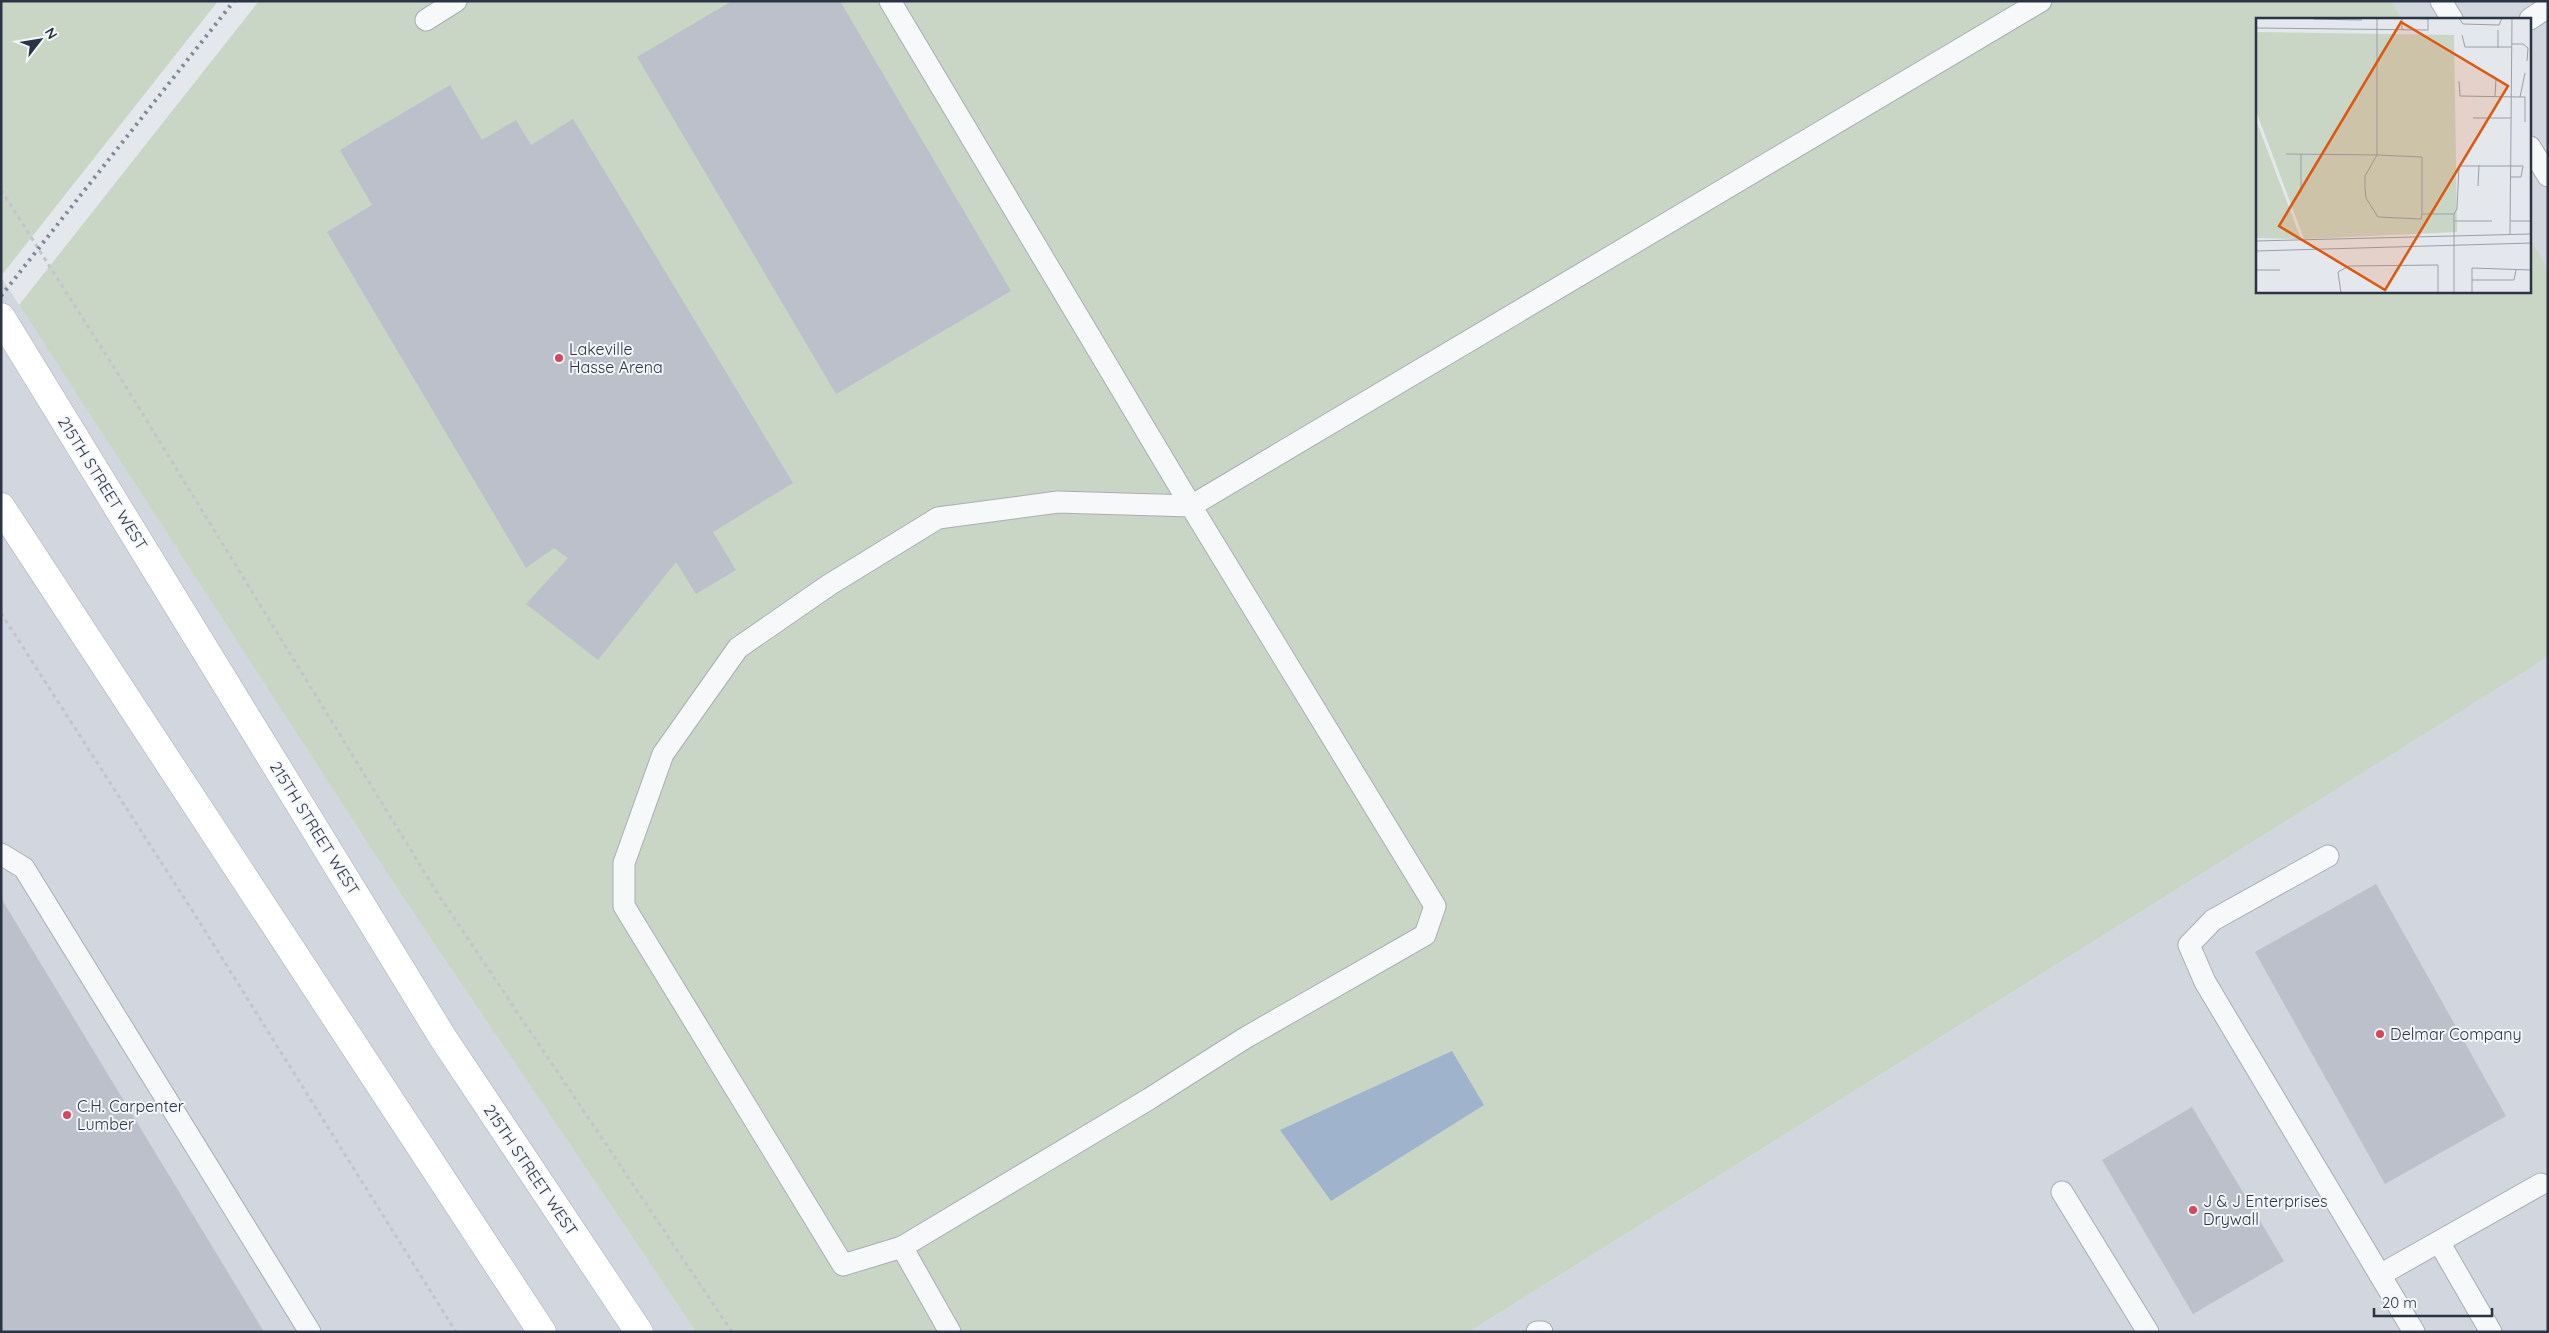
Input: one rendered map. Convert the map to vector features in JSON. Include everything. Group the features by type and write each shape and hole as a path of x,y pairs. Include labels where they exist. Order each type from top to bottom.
{"main road":[{"name":"215TH STREET WEST","path":"1,317 443,1038 639,1332"},
{"path":"1,507 542,1332"}],"lane":[{"path":"426,20 456,1"},
{"path":"890,1 1191,506 1435,906 1425,935 1245,1038 1149,1099 902,1247 843,1264 624,906 624,863 663,754 738,648 829,585 938,518 1058,502 1191,506 2040,1"},
{"path":"2441,1 2451,18"},
{"path":"2532,18 2548,7"},
{"path":"2532,150 2548,176"},
{"path":"1,854 24,868 310,1332"},
{"path":"2328,856 2213,920 2190,945 2205,982 2414,1332"},
{"path":"2380,1275 2541,1184"},
{"path":"2062,1192 2148,1332"},
{"path":"2439,1242 2491,1332"},
{"path":"902,1247 950,1332"},
{"path":"1537,1332 1542,1332"}],"path":[{"path":"1,190 120,378 436,891 732,1332"},
{"path":"1,613 197,918 456,1332"}],"shaded area":[{"path":"2392,1 2548,1 2548,268 2532,241 2532,18 2401,18"},
{"path":"1,277 394,884 696,1332 1,1332"},
{"path":"2548,657 2548,1332 1469,1332"}],"green space":[{"path":"1,1 218,1 1,276"},
{"path":"259,1 2392,1 2401,18 2256,18 2256,292 2532,292 2532,241 2548,268 2548,657 1469,1332 696,1332 394,884 19,305"}],"water":[{"path":"1452,1051 1484,1105 1331,1201 1280,1130"}],"building":[{"path":"732,1 840,1 1011,291 836,394 637,57"},
{"name":"Lakeville Hasse Arena","path":"450,85 482,140 516,120 531,145 573,119 793,483 713,532 736,570 696,594 676,562 598,660 526,604 568,558 554,548 526,568 327,232 372,205 340,150"},
{"name":"Delmar Company","path":"2376,884 2506,1116 2385,1184 2255,952"},
{"name":"C.H. Carpenter Lumber","path":"1,898 264,1332 1,1332"},
{"name":"J & J Enterprises Drywall","path":"2192,1107 2284,1261 2193,1314 2102,1160"}],"railway":[{"path":"1,296 234,1"}],"place":[{"name":"Lakeville Hasse Arena","path":"559,358"},
{"name":"Delmar Company","path":"2380,1034"},
{"name":"C.H. Carpenter Lumber","path":"67,1115"},
{"name":"J & J Enterprises Drywall","path":"2193,1210"}]}
